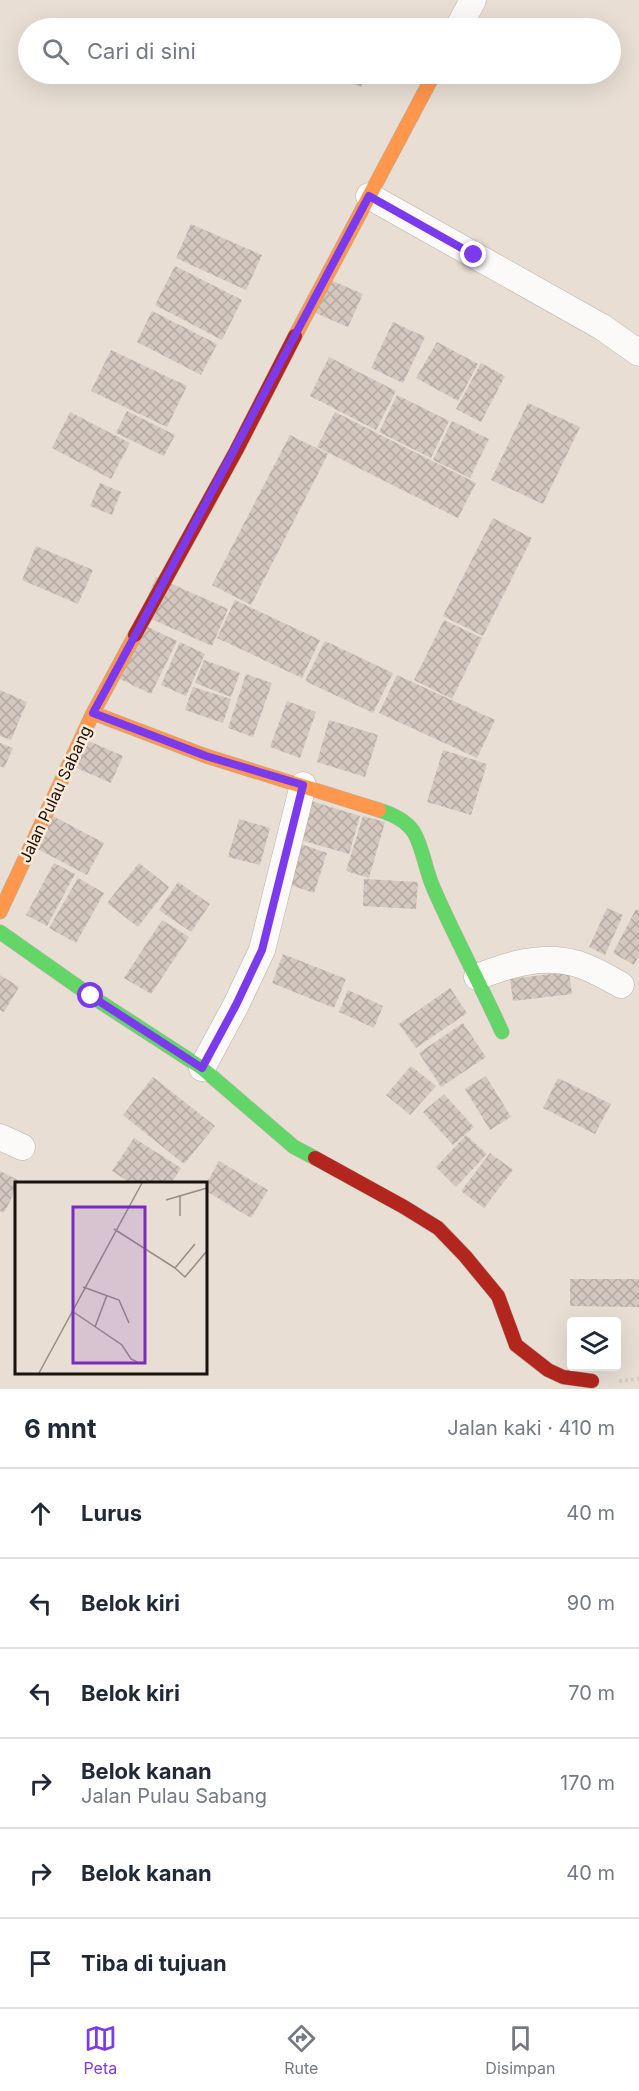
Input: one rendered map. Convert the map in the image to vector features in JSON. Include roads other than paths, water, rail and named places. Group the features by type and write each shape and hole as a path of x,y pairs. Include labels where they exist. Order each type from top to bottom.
{"street":[{"path":"463,18 473,0"},
{"name":"Jalan Pulau Sabang","path":"0,912 93,713 236,451 301,323 429,84"},
{"path":"369,196 592,322 639,353"},
{"path":"93,713 206,756 391,814 408,825 415,834 427,874 448,922 502,1032"},
{"path":"202,1068 262,950 303,785"},
{"path":"0,932 91,996 202,1068 294,1147 438,1228 498,1296 516,1345 548,1371 563,1377 592,1381"},
{"path":"477,977 515,964 556,961 573,962 594,970 621,985"}]}
